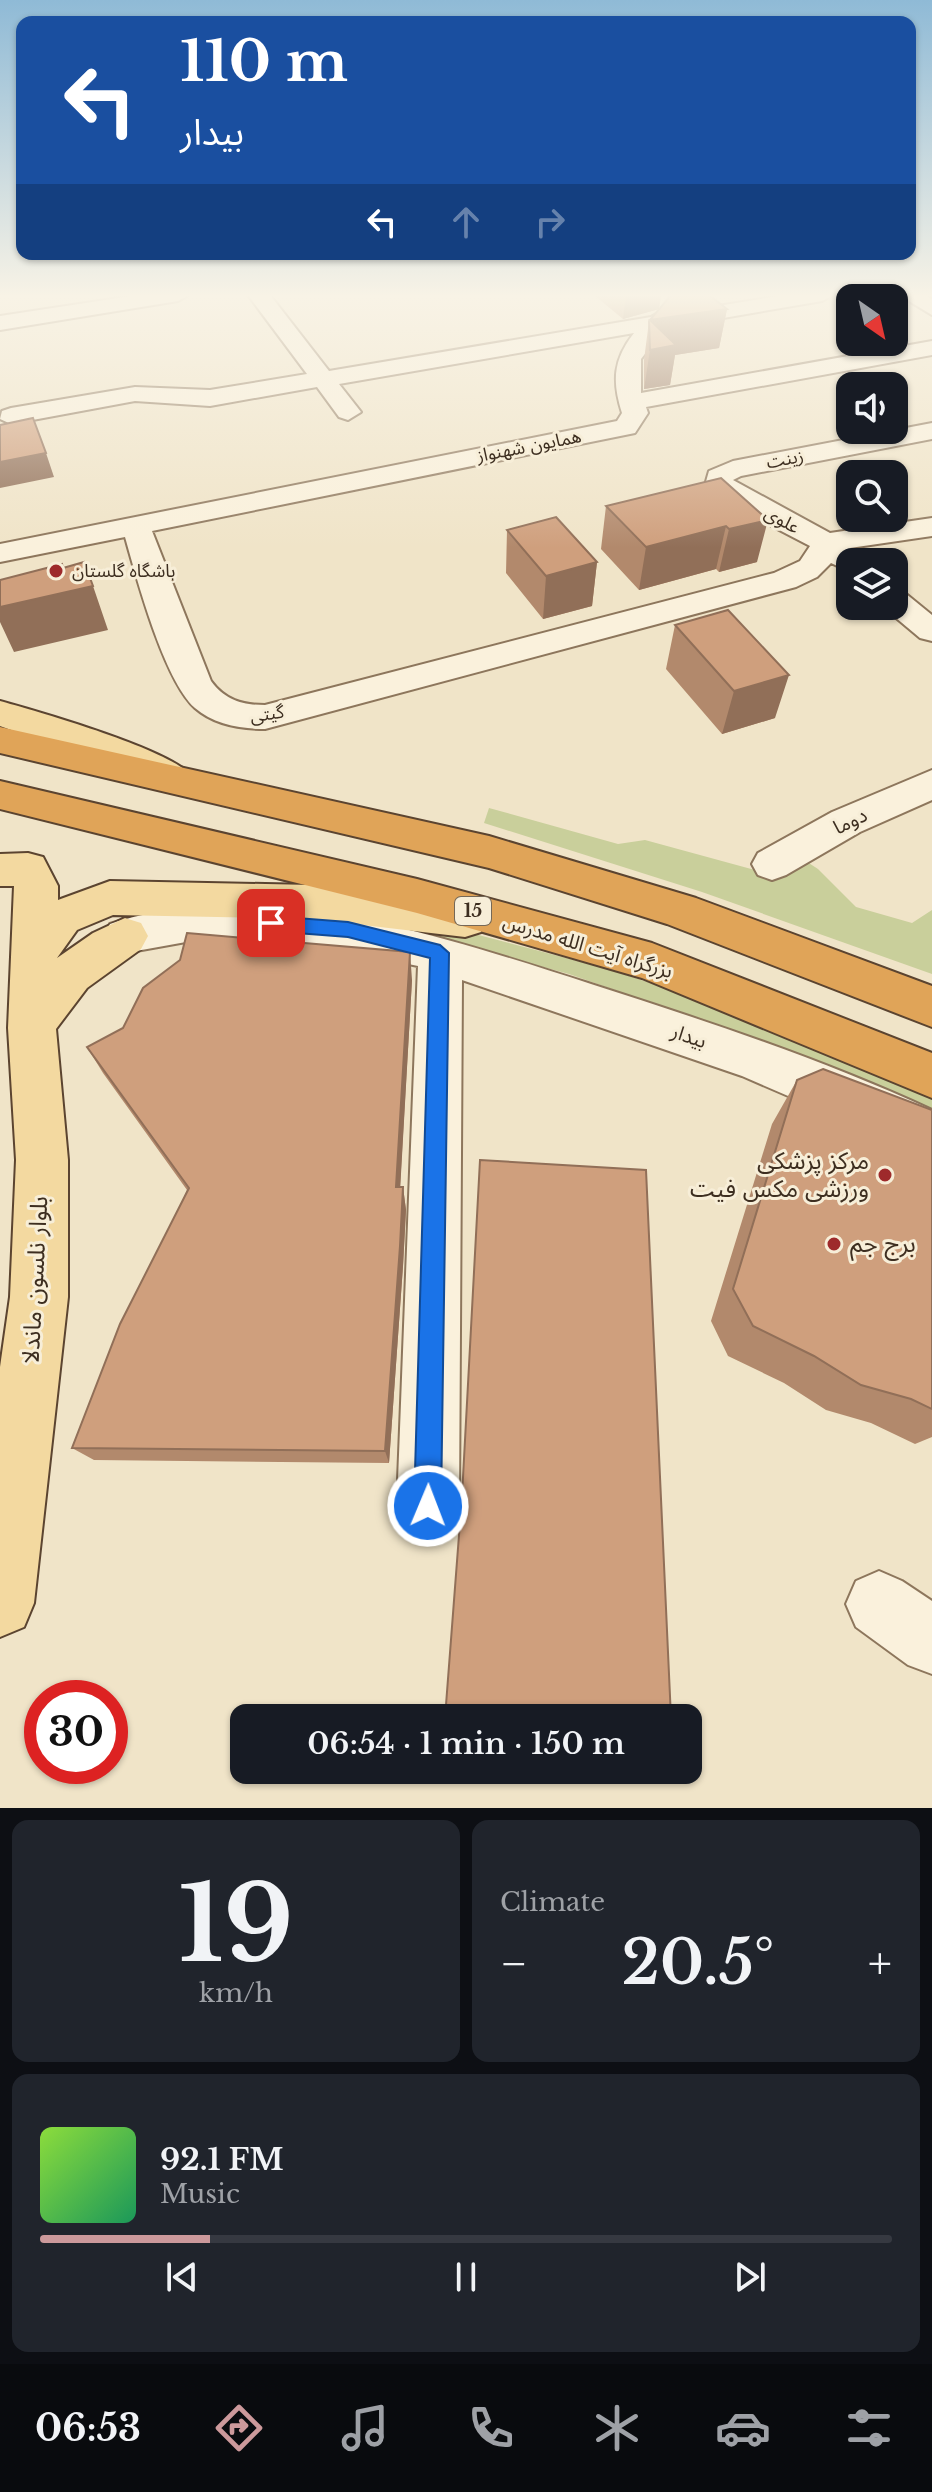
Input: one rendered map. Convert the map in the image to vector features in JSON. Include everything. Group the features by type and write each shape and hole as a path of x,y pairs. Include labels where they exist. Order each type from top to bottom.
{"highway":[{"path":"0,740 489,852 680,910 932,1007"},
{"name":"بزرگراه آیت الله مدرس","path":"0,795 417,896 652,962 932,1076"}],"main road":[{"path":"0,713 139,761 179,781"},
{"name":"بلوار نلسون ماندلا","path":"0,870 24,868 33,875 35,956 32,1028 42,1160 39,1297 1,1583"},
{"path":"35,956 47,932 67,913 104,899 128,917 343,904 555,934"},
{"path":"32,1028 50,994 128,917"}],"street":[{"path":"11,416 135,394 194,399 314,379"},
{"path":"323,379 348,412"},
{"path":"625,379 631,402 757,379"},
{"name":"همایون شهنواز","path":"0,553 138,532 591,437 626,427 635,413 631,402"},
{"name":"زینت","path":"733,469 932,431"},
{"name":"علوی","path":"733,469 719,477 724,490 832,555"},
{"path":"832,555 932,527"},
{"name":"همایون شهنواز","path":"0,570 138,532"},
{"name":"گیتی","path":"138,532 196,687 232,716 265,717 785,580 806,572 832,555"},
{"path":"908,611 932,631"},
{"name":"دوما","path":"772,864 846,822 932,784"},
{"name":"بیدار","path":"128,917 199,925 310,925 356,931 440,953 754,1058 831,1088 932,1135"},
{"name":"بیدار","path":"440,953 464,951 507,956 759,1046 838,1077 932,1121"},
{"path":"428,1506 440,953"},
{"path":"879,1604 932,1641"}],"green space":[{"path":"489,808 618,844 645,840 773,875 798,856 818,869 856,907 912,923 932,910 932,974 702,892 484,823"},
{"path":"366,919 448,927 608,969 780,1026 932,1088 932,1116 803,1056 569,974"}],"building":[{"path":"33,418 46,453 0,462 0,425"},
{"path":"721,478 768,520 729,529 726,526 646,547 606,506"},
{"path":"556,517 597,562 546,576 507,530"},
{"path":"84,562 93,586 0,607 0,580 62,564 63,568"},
{"path":"728,610 789,675 734,691 675,625"},
{"path":"187,933 410,952 396,1187 403,1187 385,1451 72,1448 120,1324 189,1188 87,1047 123,1028 143,988 180,960"},
{"name":"برج جم","path":"823,1069 932,1110 932,1409 911,1399 861,1385 814,1356 753,1326 733,1289 797,1080"},
{"path":"480,1160 646,1170 670,1704 446,1704 462,1496"}],"place":[{"name":"باشگاه گلستان","path":"56,571"},
{"name":"مرکز پزشکی ورزشی مکس فیت","path":"885,1175"},
{"name":"برج جم","path":"834,1244"}],"route":[{"path":"271,923 348,929 440,953 428,1506"}]}
